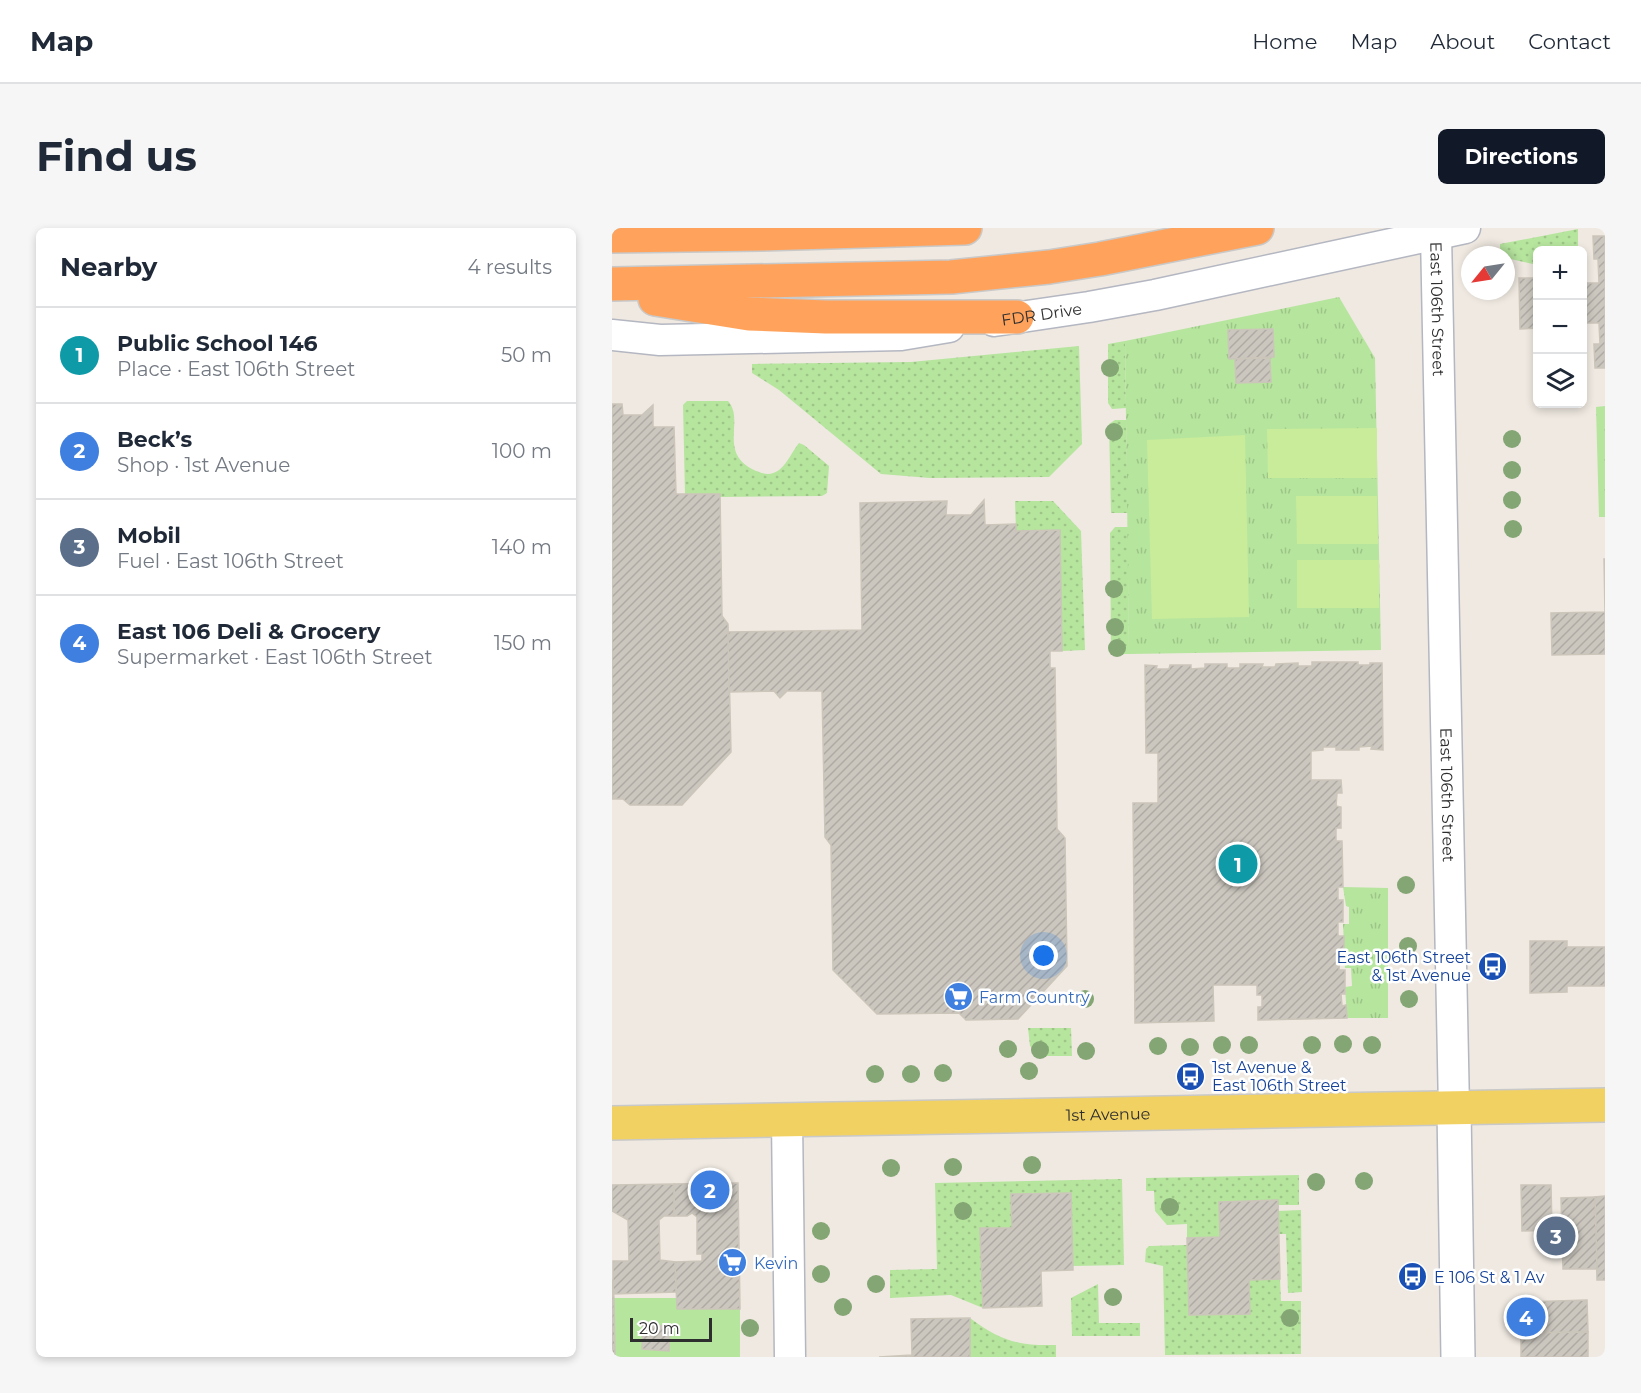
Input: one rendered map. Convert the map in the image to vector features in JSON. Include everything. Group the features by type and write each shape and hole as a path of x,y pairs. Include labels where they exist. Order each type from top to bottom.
{"highway":[{"path":"612,236 965,228"},
{"path":"612,284 951,278 1090,261 1257,228"},
{"path":"612,292 749,314 826,317 1017,317"}],"main road":[{"name":"1st Avenue","path":"612,1123 1605,1105"},
{"name":"East 106th Street","path":"1454,1109 1458,1357"}],"street":[{"name":"FDR Drive","path":"612,335 660,340 901,335 1155,295 1450,231"},
{"name":"East 106th Street","path":"1450,231 1454,1109"},
{"path":"787,1120 790,1357"}],"green space":[{"path":"1578,229 1578,246 1533,246 1533,264 1515,260 1515,246 1500,246 1500,244"},
{"path":"1339,297 1375,358 1381,650 1129,654 1125,341"},
{"path":"1125,341 1126,408 1112,409 1108,403 1108,344"},
{"path":"1079,346 1082,444 1049,477 930,478 881,474 779,390 752,373 752,364 911,362"},
{"path":"687,401 728,401 733,409 734,438 738,457 746,465 759,472 767,474 778,470 799,443 804,445 829,466 827,493 822,496 720,497 719,494 685,494 683,405"},
{"path":"1605,406 1605,517 1599,517 1596,407"},
{"path":"1115,420 1126,420 1128,513 1111,513 1109,424"},
{"path":"1377,428 1377,478 1268,478 1267,429"},
{"path":"1245,435 1249,617 1152,619 1147,440"},
{"path":"1296,496 1377,496 1378,544 1297,544"},
{"path":"1015,501 1053,501 1081,531 1085,650 1062,651 1060,531 1016,531"},
{"path":"1115,527 1128,527 1129,654 1115,654 1111,650 1110,533"},
{"path":"1297,560 1379,560 1379,608 1297,608"},
{"path":"1343,887 1388,888 1388,1018 1347,1018 1345,987 1352,986 1351,968 1345,968 1343,924 1349,924 1349,907 1346,906"},
{"path":"1028,1028 1071,1028 1072,1056 1041,1056 1030,1046"},
{"path":"1299,1175 1299,1205 1278,1205 1278,1200 1220,1202 1220,1237 1187,1238 1187,1224 1167,1225 1155,1211 1154,1191 1146,1191 1146,1178"},
{"path":"1122,1179 1124,1265 1073,1266 1070,1193 1012,1194 1012,1228 980,1229 983,1308 951,1295 890,1298 890,1270 937,1269 935,1183"},
{"path":"1301,1210 1302,1292 1288,1293 1286,1234 1279,1234 1278,1211"},
{"path":"1187,1245 1190,1315 1250,1314 1249,1280 1280,1279 1281,1301 1301,1301 1301,1354 1165,1355 1163,1266 1145,1262 1146,1249 1149,1246"},
{"path":"1098,1284 1099,1323 1140,1323 1140,1336 1072,1336 1071,1298"},
{"path":"614,1298 677,1298 677,1309 740,1309 740,1357 615,1357"},
{"path":"970,1318 991,1332 1010,1340 1020,1343 1056,1345 1056,1357 970,1357"}],"building":[{"path":"1593,236 1605,236 1605,368 1595,368 1594,344 1600,344 1599,323 1587,323 1587,283 1599,283 1598,259 1594,259"},
{"path":"1519,278 1533,278 1533,328 1520,329"},
{"path":"1273,329 1274,357 1229,359 1228,330"},
{"path":"1270,358 1271,382 1236,383 1235,359"},
{"path":"612,404 622,404 623,415 642,415 653,405 653,427 674,427 676,494 720,494 722,616 728,624 731,752 682,805 630,805 623,799 612,799"},
{"path":"984,500 985,525 1016,524 1016,531 1060,530 1062,651 1050,651 1050,668 1055,668 1057,829 1065,838 1067,966 1018,1019 966,1020 959,1013 877,1014 833,970 831,845 825,837 822,691 787,691 780,698 774,691 729,692 728,632 862,630 860,503 947,501 946,515 971,515"},
{"path":"1604,559 1605,559 1605,612"},
{"path":"1605,612 1605,654 1552,655 1551,613"},
{"path":"1312,662 1358,662 1358,665 1382,663 1383,750 1371,749 1372,746 1359,747 1359,750 1336,750 1336,747 1323,747 1323,750 1311,751 1311,780 1341,780 1342,793 1337,793 1336,806 1341,807 1341,828 1336,828 1336,841 1342,841 1343,887 1338,887 1338,900 1343,900 1343,922 1338,922 1338,936 1344,936 1344,958 1340,958 1339,970 1345,970 1345,994 1341,994 1342,1006 1346,1005 1347,1018 1258,1020 1258,1007 1262,1007 1262,995 1257,995 1257,985 1213,985 1214,1021 1135,1023 1133,803 1158,803 1158,753 1146,753 1145,665 1157,666 1156,669 1169,669 1170,665 1191,665 1191,669 1205,668 1205,664 1227,664 1227,668 1240,668 1240,664 1263,664 1262,667 1275,667 1276,664 1298,663 1298,666 1312,666"},
{"path":"1530,941 1567,941 1567,947 1605,947 1605,986 1567,986 1567,992 1530,993"},
{"path":"738,1183 740,1309 677,1309 675,1262 702,1261 702,1254 697,1254 697,1217 692,1213 687,1216 674,1216 674,1184"},
{"path":"674,1184 674,1216 664,1216 659,1220 660,1260 675,1262 676,1292 613,1294 613,1261 629,1261 628,1220 612,1211 612,1185"},
{"path":"1521,1185 1551,1185 1552,1230 1522,1231"},
{"path":"1071,1193 1073,1270 1041,1271 1042,1306 983,1308 980,1228 1012,1228 1011,1194"},
{"path":"1605,1196 1605,1280 1597,1280 1595,1197"},
{"path":"1595,1197 1597,1269 1563,1269 1561,1198"},
{"path":"1278,1200 1280,1279 1249,1280 1250,1314 1189,1315 1187,1238 1220,1237 1219,1202"},
{"path":"612,1279 614,1298 615,1357 612,1357"},
{"path":"1587,1300 1588,1332 1521,1333 1520,1302"},
{"path":"970,1318 970,1357 879,1357 912,1355 911,1319"},
{"path":"643,1325 670,1326 669,1351 642,1349"},
{"path":"1588,1332 1588,1357 1521,1357 1521,1333"}],"place":[{"name":"Public School 146","path":"1238,864"},
{"name":"East 106th Street & 1st Avenue","path":"1492,966"},
{"name":"Farm Country","path":"958,997"},
{"name":"1st Avenue & East 106th Street","path":"1191,1076"},
{"name":"Beck’s","path":"710,1190"},
{"name":"Mobil","path":"1556,1236"},
{"name":"Kevin","path":"733,1263"},
{"name":"E 106 St & 1 Av","path":"1413,1277"},
{"name":"East 106 Deli & Grocery","path":"1526,1317"}]}
